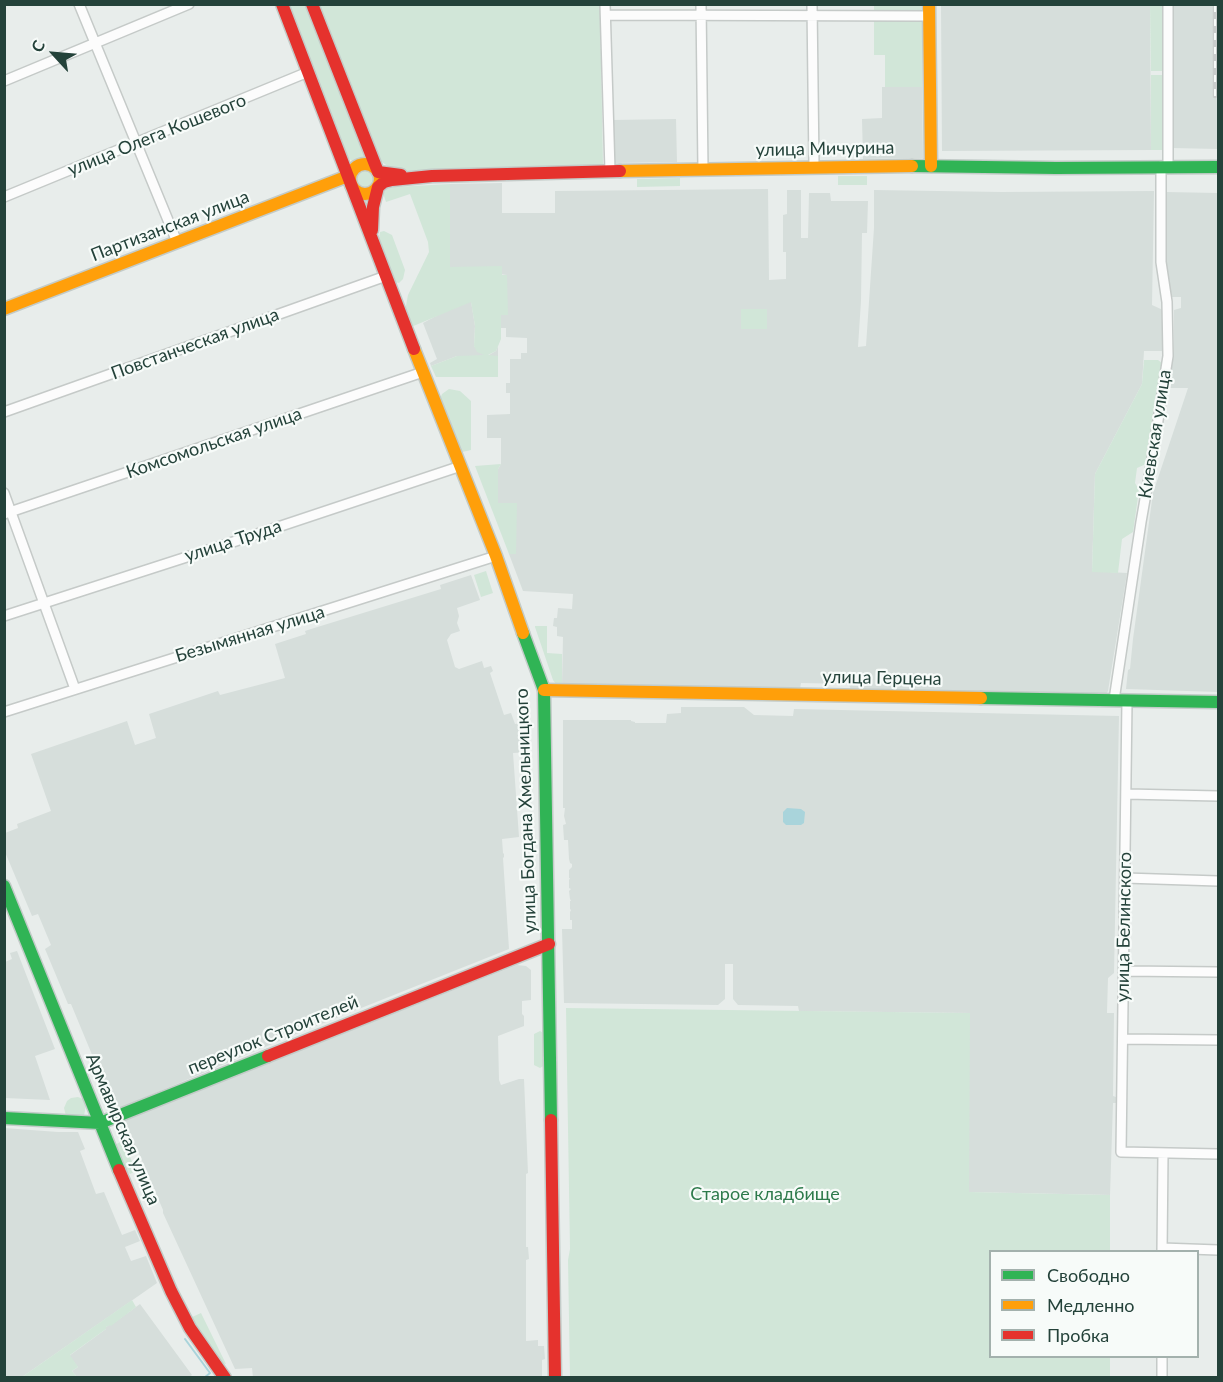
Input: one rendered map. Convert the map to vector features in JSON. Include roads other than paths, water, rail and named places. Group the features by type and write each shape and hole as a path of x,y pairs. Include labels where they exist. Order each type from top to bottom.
{"street":[{"path":"79,4 177,242"},
{"path":"4,81 189,4"},
{"name":"улица Богдана Хмельницкого","path":"282,4 496,556 544,690 555,1377"},
{"path":"312,4 378,172 380,180 378,187 372,192 365,194 356,191 350,180 353,170 359,165 367,164 372,165 378,172"},
{"path":"605,4 610,171"},
{"path":"701,4 702,170"},
{"path":"812,4 814,168"},
{"name":"Киевская улица","path":"1114,700 1140,522 1168,356 1167,302 1161,262 1168,4"},
{"path":"606,15 812,16 929,10 931,166"},
{"name":"улица Олега Кошевого","path":"4,197 308,72"},
{"name":"улица Мичурина","path":"378,187 392,180 432,176 610,171 931,166 1218,167"},
{"name":"улица Мичурина","path":"378,172 432,176"},
{"name":"Партизанская улица","path":"4,309 177,242 350,180"},
{"name":"улица Богдана Хмельницкого","path":"371,238 373,207 378,187"},
{"name":"Повстанческая улица","path":"4,412 386,276"},
{"name":"Комсомольская улица","path":"8,513 423,372"},
{"name":"улица Труда","path":"4,616 461,466"},
{"path":"4,494 8,513 75,689"},
{"name":"Безымянная улица","path":"4,712 496,556"},
{"name":"улица Герцена","path":"544,690 1218,702"},
{"name":"улица Белинского","path":"1127,701 1121,1152 1163,1153"},
{"path":"1126,794 1218,796"},
{"path":"1125,878 1218,881"},
{"name":"Армавирская улица","path":"4,886 8,908 180,1310 225,1377"},
{"name":"переулок Строителей","path":"4,1118 100,1123 549,944"},
{"path":"1124,971 1218,972"},
{"path":"1123,1039 1218,1040"},
{"path":"1218,1154 1163,1153 1162,1250 1218,1250"},
{"path":"1162,1358 1162,1377"}],"water":[{"path":"787,808 801,809 805,812 804,823 786,825 783,822 783,812"}],"waterway":[{"path":"185,1339 210,1373 204,1378"}],"railway":[{"path":"1215,4 1215,96"}],"park label":[{"name":"Старое кладбище","path":"765,1194"}]}
